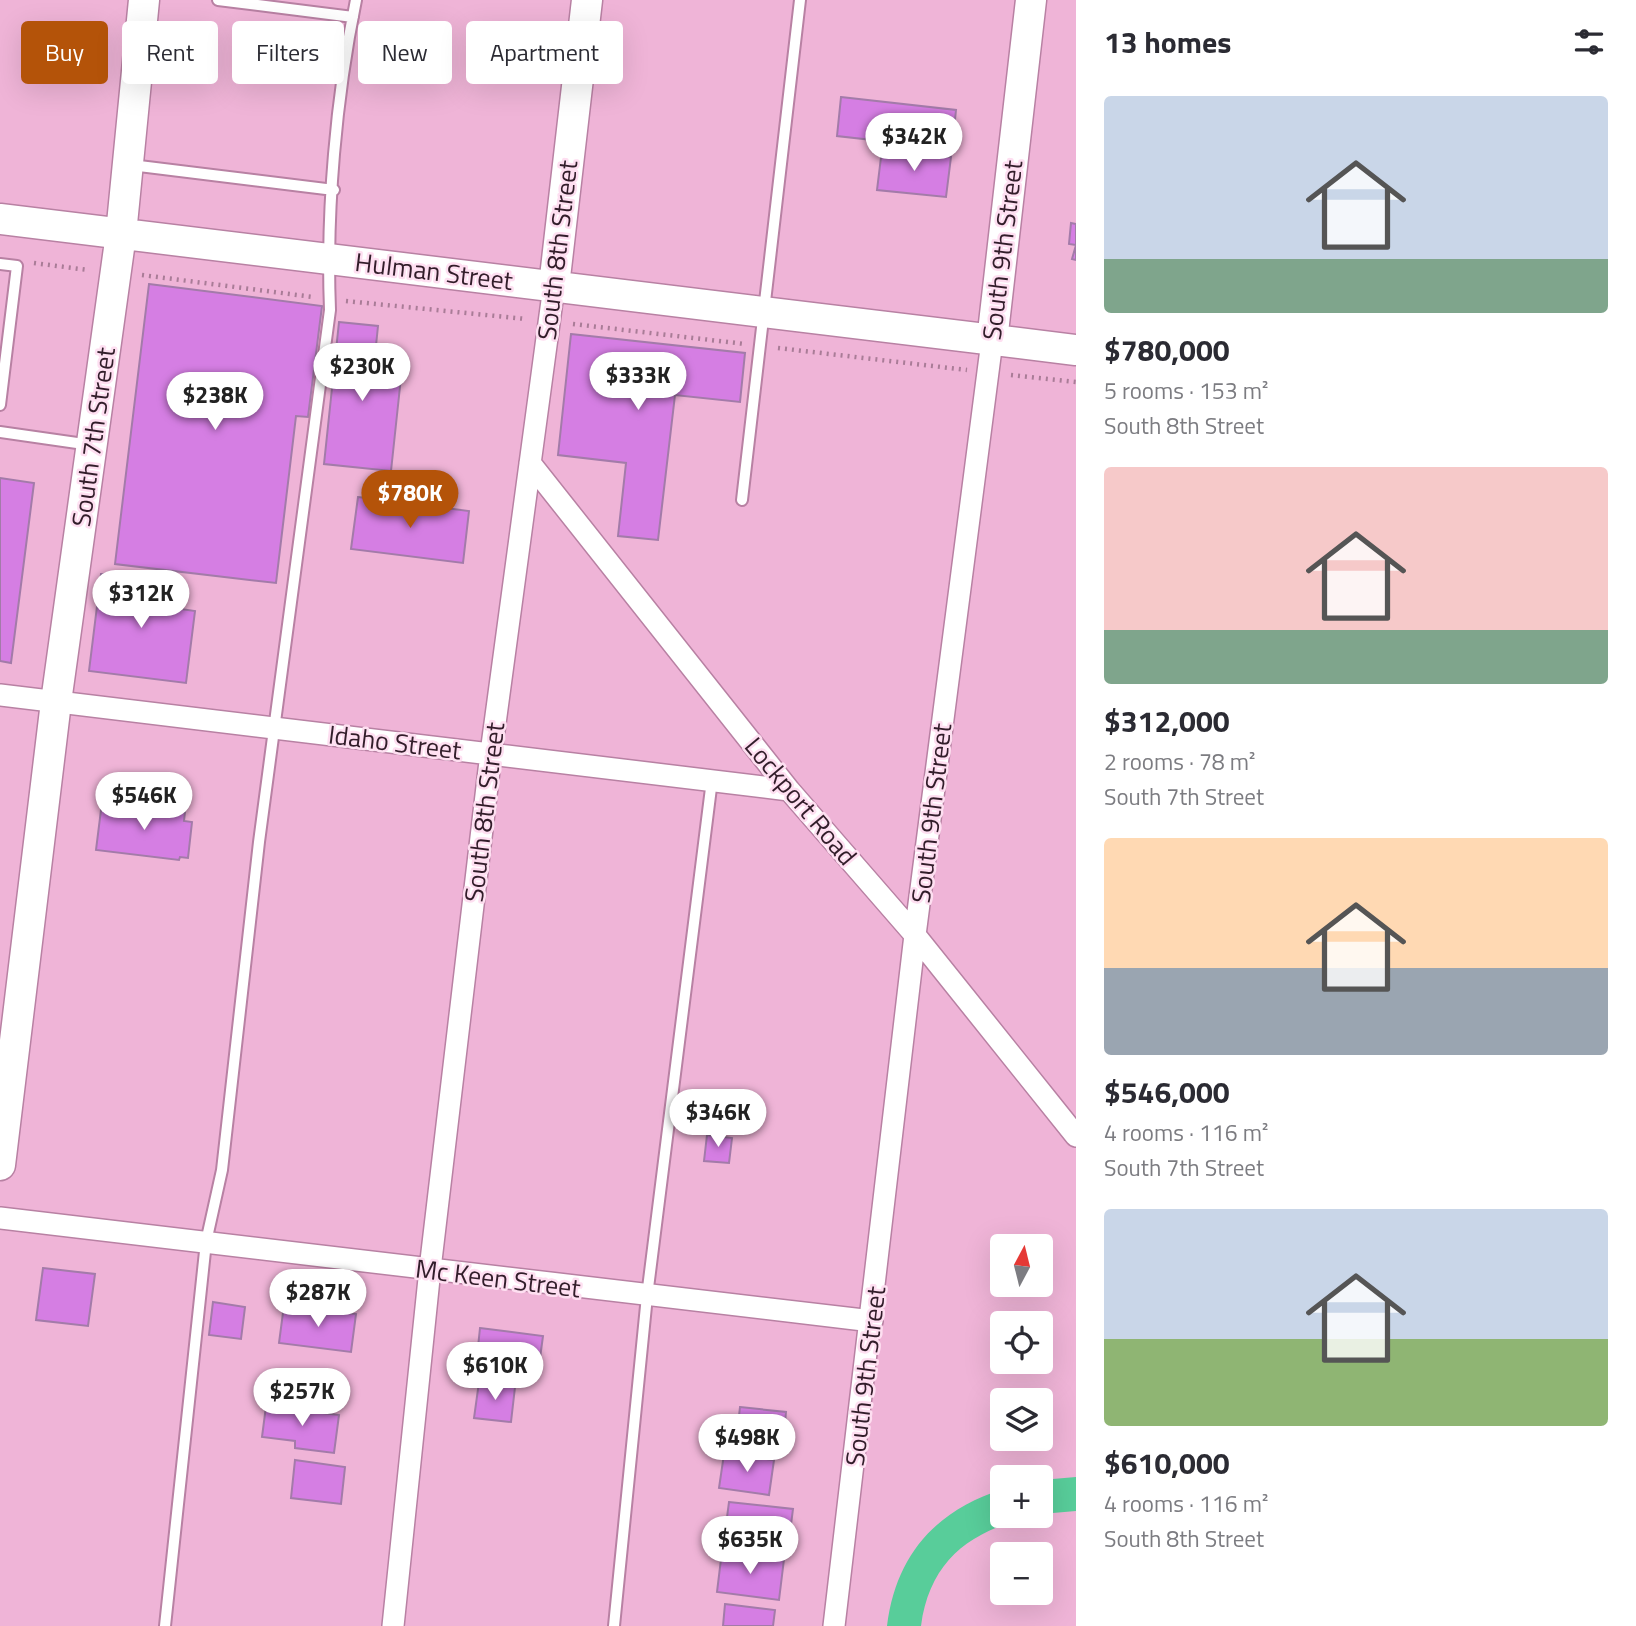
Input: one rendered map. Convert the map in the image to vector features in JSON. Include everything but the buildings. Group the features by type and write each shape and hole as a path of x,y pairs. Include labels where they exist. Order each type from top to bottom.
{"street":[{"name":"South 7th Street","path":"0,1166 56,702 121,234 144,0"},
{"name":"South 8th Street","path":"393,1626 430,1269 491,753 554,286 587,0"},
{"name":"South 9th Street","path":"834,1626 872,1321 915,935 992,341 1031,0"},
{"name":"Hulman Street","path":"0,219 1076,350"},
{"name":"Lockport Road","path":"530,463 789,790 915,935 1076,1136"},
{"name":"Idaho Street","path":"0,695 789,790"},
{"name":"Mc Keen Street","path":"0,1218 872,1321"}],"lane":[{"path":"218,0 353,17"},
{"path":"165,1626 206,1242 222,1170 274,728 330,310 328,259 345,57 356,0"},
{"path":"742,500 800,0"},
{"path":"128,165 334,190"},
{"path":"0,264 17,266 4,338 0,405"},
{"path":"0,302 12,304"},
{"path":"0,432 92,445"},
{"path":"614,1626 647,1296 712,780"}],"green space":[{"path":"1076,1477 1076,1511 1053,1513 1053,1479"},
{"path":"990,1494 990,1528 996,1528 973,1539 944,1565 926,1603 921,1626 887,1626 899,1578 910,1557 939,1523"}]}
